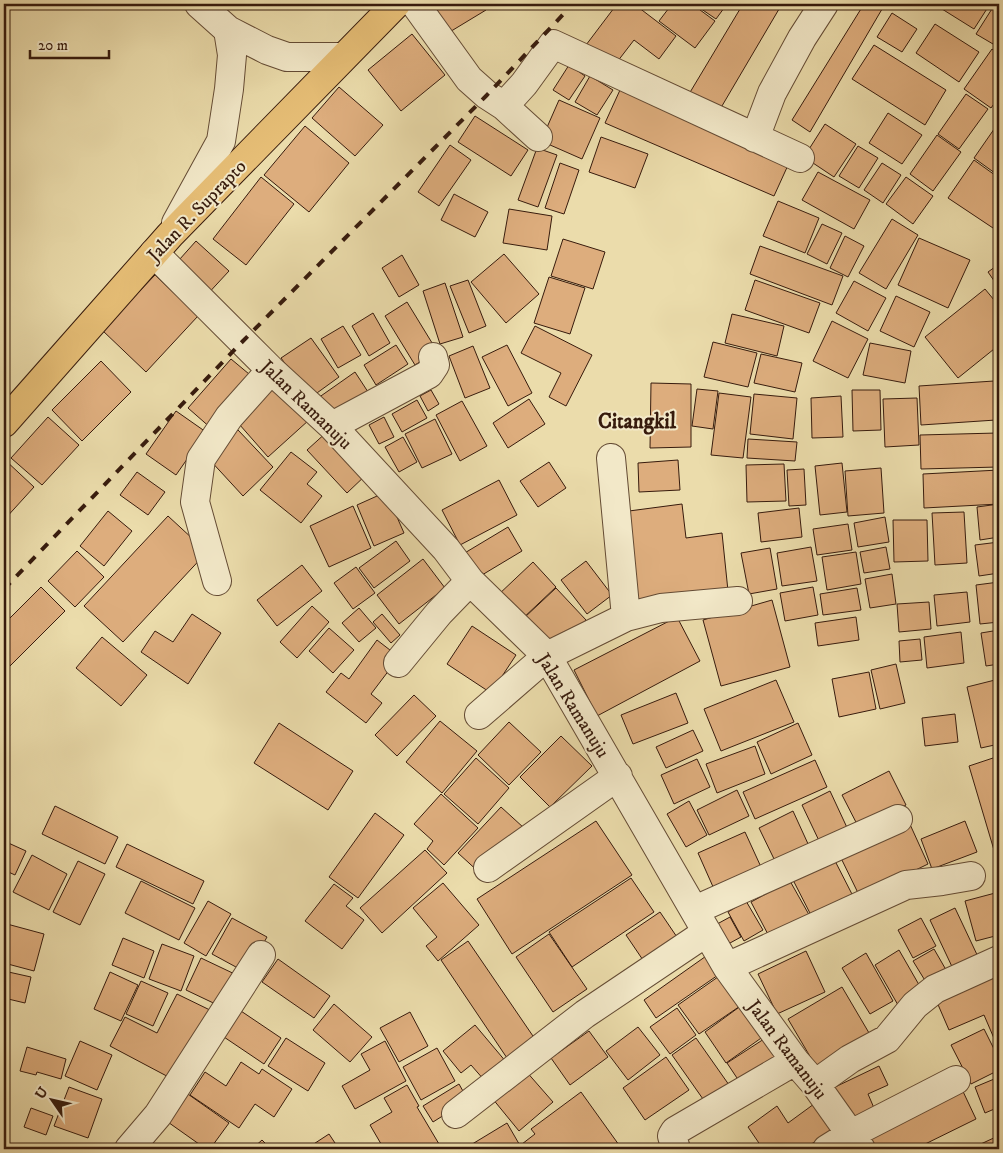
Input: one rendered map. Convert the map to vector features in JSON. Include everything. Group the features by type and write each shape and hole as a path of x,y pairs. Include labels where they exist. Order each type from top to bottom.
{"highway":[{"name":"Jalan R. Suprapto","path":"4,424 162,244 396,4"}],"street":[{"path":"199,4 228,30 267,50 287,57 343,58"},
{"path":"415,4 469,79 504,106 538,137"},
{"path":"755,138 772,93 802,38 824,4"},
{"path":"162,244 221,141 230,89 232,54 228,30"},
{"path":"504,106 524,84 553,44 800,158"},
{"name":"Jalan Ramanuju","path":"162,244 271,370 332,426 446,549 470,581 547,656 727,967 856,1142"},
{"path":"332,426 429,374 435,365 433,357"},
{"path":"217,581 195,502 201,459 229,417 271,370"},
{"path":"610,458 626,617"},
{"path":"398,663 439,613 470,581"},
{"path":"479,715 547,656 626,617 661,608 738,601"},
{"path":"488,868 618,776"},
{"path":"456,1114 592,1009 701,921 898,819"},
{"path":"727,967 906,885 971,876"},
{"path":"129,1149 158,1115 261,955"},
{"path":"815,1084 850,1059 888,1040 915,1005 935,989 999,960"},
{"path":"676,1149 672,1136 675,1131 795,1061"},
{"path":"827,1149 856,1142 956,1080"}],"building":[{"path":"431,4 482,4 486,10 448,33"},
{"path":"617,4 634,4 676,36 659,59 634,40 614,66 586,45"},
{"path":"672,4 692,4 715,21 695,48 659,21"},
{"path":"694,4 727,4 716,19"},
{"path":"743,4 782,4 719,111 689,94"},
{"path":"864,4 885,4 810,132 792,120"},
{"path":"934,4 990,4 974,29"},
{"path":"995,4 999,4 999,34 993,44 976,34"},
{"path":"892,13 917,29 902,52 877,37"},
{"path":"935,24 979,52 959,82 916,53"},
{"path":"412,34 445,75 401,111 368,70"},
{"path":"874,45 946,90 925,125 852,79"},
{"path":"992,49 999,54 999,97 991,108 964,89"},
{"path":"569,65 585,76 569,100 553,90"},
{"path":"590,76 613,90 597,115 575,102"},
{"path":"339,87 383,125 355,156 312,118"},
{"path":"620,90 789,163 774,196 605,123"},
{"path":"966,94 988,109 959,149 938,134"},
{"path":"559,100 600,118 582,159 541,141"},
{"path":"888,113 922,135 902,164 869,143"},
{"path":"475,116 528,150 511,176 458,142"},
{"path":"999,122 999,176 974,158"},
{"path":"825,124 856,144 834,177 804,157"},
{"path":"305,126 349,163 309,212 264,175"},
{"path":"937,135 961,152 933,191 910,174"},
{"path":"601,137 648,154 635,188 589,172"},
{"path":"450,145 471,160 439,206 418,192"},
{"path":"858,146 878,158 859,188 839,176"},
{"path":"537,148 557,155 538,207 518,200"},
{"path":"974,160 999,178 999,232 948,198"},
{"path":"560,163 579,170 564,214 545,208"},
{"path":"882,163 901,175 883,203 864,190"},
{"path":"818,172 870,200 854,229 802,200"},
{"path":"261,177 294,204 246,265 213,239"},
{"path":"906,177 933,196 913,224 886,204"},
{"path":"454,194 488,212 475,237 441,220"},
{"path":"778,201 819,218 805,253 763,236"},
{"path":"509,209 552,216 547,250 503,243"},
{"path":"892,219 918,235 886,289 859,273"},
{"path":"822,224 842,233 827,264 807,254"},
{"path":"845,236 864,246 848,277 830,268"},
{"path":"919,238 970,260 948,308 898,285"},
{"path":"563,239 605,252 593,289 551,276"},
{"path":"196,241 229,271 204,298 171,269"},
{"path":"760,246 843,276 832,305 750,274"},
{"path":"504,254 539,294 506,323 471,282"},
{"path":"402,255 419,285 399,297 382,268"},
{"path":"999,264 999,288 988,272"},
{"path":"155,275 198,316 146,372 102,330"},
{"path":"549,277 585,288 570,334 534,323"},
{"path":"468,280 486,326 469,333 450,286"},
{"path":"755,280 820,303 809,333 745,310"},
{"path":"854,281 886,298 868,331 836,313"},
{"path":"445,283 463,337 440,344 423,291"},
{"path":"985,289 999,306 999,345 958,378 925,337"},
{"path":"896,296 930,312 914,347 880,331"},
{"path":"407,302 437,351 415,365 385,316"},
{"path":"373,313 390,343 369,356 352,326"},
{"path":"732,314 784,326 777,356 725,343"},
{"path":"832,321 868,339 848,378 813,361"},
{"path":"343,326 361,355 338,368 321,339"},
{"path":"535,326 592,355 566,406 549,397 561,373 521,353"},
{"path":"311,338 339,377 310,398 281,358"},
{"path":"713,342 757,353 748,387 704,377"},
{"path":"870,343 911,351 905,383 863,375"},
{"path":"396,345 408,364 376,385 364,365"},
{"path":"507,345 532,393 508,406 482,357"},
{"path":"473,346 490,388 465,398 449,356"},
{"path":"761,354 802,363 795,392 754,383"},
{"path":"231,359 255,379 212,429 188,408"},
{"path":"101,361 131,392 82,441 52,410"},
{"path":"355,372 370,395 334,420 318,398"},
{"path":"273,380 309,420 268,457 232,416"},
{"path":"994,381 996,420 921,425 919,386"},
{"path":"651,383 691,384 691,447 650,448"},
{"path":"697,389 718,391 713,429 692,426"},
{"path":"431,390 439,404 428,411 420,396"},
{"path":"852,390 880,390 881,430 853,431"},
{"path":"719,393 751,397 743,458 711,455"},
{"path":"754,394 797,398 793,439 750,434"},
{"path":"841,396 843,437 812,438 811,398"},
{"path":"917,398 919,445 885,447 883,399"},
{"path":"529,399 545,424 508,448 493,423"},
{"path":"417,400 427,418 402,432 392,414"},
{"path":"462,401 487,446 460,461 436,415"},
{"path":"176,411 206,432 176,475 146,454"},
{"path":"48,417 79,445 42,485 11,458"},
{"path":"384,417 394,437 379,444 369,425"},
{"path":"435,419 452,454 422,468 405,434"},
{"path":"238,430 273,467 243,496 208,458"},
{"path":"328,431 368,473 347,493 307,450"},
{"path":"997,433 998,467 921,469 920,435"},
{"path":"403,437 417,462 399,472 385,447"},
{"path":"748,439 797,442 795,461 747,458"},
{"path":"291,452 317,472 307,484 322,496 301,523 260,490"},
{"path":"4,459 34,487 4,520"},
{"path":"678,460 680,490 639,492 638,463"},
{"path":"549,462 566,488 538,507 520,481"},
{"path":"842,463 847,512 820,515 815,466"},
{"path":"784,464 786,501 747,502 746,465"},
{"path":"881,468 884,513 848,516 845,471"},
{"path":"804,469 806,505 789,506 787,470"},
{"path":"999,470 999,504 924,508 923,474"},
{"path":"137,472 165,492 148,515 120,495"},
{"path":"499,480 517,515 460,545 442,510"},
{"path":"386,492 404,533 374,546 357,505"},
{"path":"682,504 686,538 722,533 728,591 631,603 624,547 633,546 629,511"},
{"path":"999,504 999,537 980,540 977,507"},
{"path":"353,506 371,548 329,567 310,526"},
{"path":"799,508 802,537 761,542 758,513"},
{"path":"108,511 132,531 104,566 80,546"},
{"path":"964,512 967,563 935,565 932,513"},
{"path":"168,516 207,552 123,642 84,606"},
{"path":"885,517 889,542 858,547 854,523"},
{"path":"893,520 927,520 928,561 894,562"},
{"path":"848,524 852,550 817,555 813,529"},
{"path":"508,527 522,551 477,578 463,554"},
{"path":"396,541 410,561 374,588 359,568"},
{"path":"999,542 999,573 979,576 975,545"},
{"path":"811,547 817,581 782,586 777,553"},
{"path":"886,547 890,569 864,573 860,552"},
{"path":"770,548 777,589 749,594 741,553"},
{"path":"77,551 104,577 75,607 48,581"},
{"path":"856,552 861,584 827,590 822,557"},
{"path":"423,559 445,588 399,624 377,595"},
{"path":"586,561 612,595 587,614 561,580"},
{"path":"533,562 556,587 520,621 497,596"},
{"path":"302,565 322,591 277,626 257,600"},
{"path":"356,567 375,593 353,609 334,583"},
{"path":"892,574 896,604 870,608 865,579"},
{"path":"999,582 999,622 980,624 976,585"},
{"path":"41,587 65,611 4,672 4,624"},
{"path":"813,587 818,615 785,621 780,593"},
{"path":"556,588 586,620 554,650 524,618"},
{"path":"857,588 861,610 823,615 820,594"},
{"path":"967,592 970,622 937,626 934,595"},
{"path":"772,600 790,667 721,686 703,620"},
{"path":"929,602 931,629 899,632 897,604"},
{"path":"312,606 329,622 297,658 280,642"},
{"path":"359,608 376,628 359,642 342,623"},
{"path":"192,614 221,633 188,684 141,652 155,631 173,642"},
{"path":"382,614 400,635 391,643 373,622"},
{"path":"677,617 700,661 597,716 574,670"},
{"path":"856,617 859,640 818,646 815,623"},
{"path":"472,626 516,655 491,693 447,664"},
{"path":"329,628 354,650 333,673 309,651"},
{"path":"999,630 999,664 986,666 981,633"},
{"path":"961,632 964,663 927,668 924,637"},
{"path":"102,637 147,675 121,706 76,668"},
{"path":"920,639 922,660 900,662 899,641"},
{"path":"377,640 399,657 371,694 382,703 366,723 326,692 341,673 349,679"},
{"path":"896,664 905,703 880,709 871,670"},
{"path":"869,672 876,709 839,717 832,679"},
{"path":"999,679 999,744 981,748 967,687"},
{"path":"776,680 794,722 721,751 704,709"},
{"path":"676,693 688,723 633,744 621,715"},
{"path":"414,695 436,716 397,756 375,735"},
{"path":"955,714 958,742 925,746 922,718"},
{"path":"440,721 477,751 442,793 406,762"},
{"path":"509,722 541,752 509,785 478,755"},
{"path":"279,723 353,771 328,810 254,763"},
{"path":"798,723 812,755 771,774 757,742"},
{"path":"693,730 703,751 666,768 656,747"},
{"path":"561,736 592,766 550,807 520,777"},
{"path":"755,746 765,774 717,793 706,764"},
{"path":"999,756 999,867 969,766"},
{"path":"476,758 509,788 478,824 444,794"},
{"path":"697,759 710,787 674,804 661,775"},
{"path":"815,760 827,787 755,819 743,792"},
{"path":"889,771 906,805 860,830 842,795"},
{"path":"737,790 749,816 709,835 697,810"},
{"path":"830,791 850,834 822,847 802,805"},
{"path":"441,794 478,828 444,865 427,849 433,841 414,824"},
{"path":"689,801 707,835 686,847 667,814"},
{"path":"55,806 118,837 105,864 42,834"},
{"path":"501,807 524,828 481,874 458,853"},
{"path":"793,811 809,846 775,861 759,828"},
{"path":"375,813 404,835 358,898 329,877"},
{"path":"908,820 928,864 860,897 839,854"},
{"path":"596,821 632,875 512,954 477,899"},
{"path":"965,821 977,852 932,869 921,839"},
{"path":"745,832 761,867 714,889 698,853"},
{"path":"4,841 26,851 15,875 4,870"},
{"path":"127,844 204,881 193,904 116,867"},
{"path":"425,850 447,873 382,933 360,908"},
{"path":"32,855 67,874 49,910 13,892"},
{"path":"833,857 855,900 814,921 792,878"},
{"path":"78,861 105,874 80,925 53,912"},
{"path":"631,878 654,912 572,967 549,932"},
{"path":"141,881 195,908 179,940 125,913"},
{"path":"790,881 812,920 772,942 751,902"},
{"path":"443,883 479,925 438,961 426,946 437,937 413,908"},
{"path":"334,884 353,898 346,906 364,920 342,949 305,921"},
{"path":"999,892 999,935 976,941 965,901"},
{"path":"208,901 231,914 206,956 184,943"},
{"path":"746,901 763,930 744,941 728,912"},
{"path":"955,908 980,961 955,973 930,920"},
{"path":"660,912 681,943 647,966 626,935"},
{"path":"730,917 741,937 719,949 708,929"},
{"path":"232,918 267,937 247,973 212,954"},
{"path":"921,918 936,946 913,958 898,930"},
{"path":"7,924 44,934 34,971 4,963 4,935"},
{"path":"549,934 587,989 553,1012 516,957"},
{"path":"123,938 154,951 144,978 112,965"},
{"path":"468,941 535,1039 507,1058 441,960"},
{"path":"162,944 194,956 181,991 149,979"},
{"path":"934,949 949,975 929,987 913,961"},
{"path":"899,950 922,990 898,1005 875,965"},
{"path":"806,951 825,992 777,1014 758,974"},
{"path":"866,953 893,1001 870,1014 842,968"},
{"path":"709,954 721,973 656,1018 644,1000"},
{"path":"201,958 241,977 226,1009 186,990"},
{"path":"278,959 330,996 314,1018 262,982"},
{"path":"999,964 999,1050 984,1015 949,1030 933,993"},
{"path":"4,971 31,977 25,1003 4,998"},
{"path":"110,972 138,985 121,1021 94,1009"},
{"path":"725,972 746,1002 699,1034 678,1005"},
{"path":"141,981 168,993 153,1026 126,1014"},
{"path":"842,987 872,1038 818,1070 788,1019"},
{"path":"177,994 214,1012 178,1082 110,1046 125,1017 157,1033"},
{"path":"334,1004 372,1037 350,1062 313,1030"},
{"path":"742,1005 764,1036 726,1063 705,1032"},
{"path":"677,1008 696,1035 670,1054 650,1027"},
{"path":"238,1009 281,1038 264,1064 221,1035"},
{"path":"410,1012 428,1046 399,1062 380,1028"},
{"path":"475,1025 507,1063 485,1081 471,1065 461,1073 443,1051"},
{"path":"638,1027 660,1055 628,1080 606,1051"},
{"path":"984,1029 999,1059 999,1070 971,1084 951,1045"},
{"path":"589,1031 608,1057 570,1085 551,1058"},
{"path":"286,1038 325,1063 308,1091 268,1066"},
{"path":"696,1038 734,1092 710,1109 672,1055"},
{"path":"764,1039 782,1065 745,1090 727,1063"},
{"path":"80,1041 112,1055 97,1090 65,1076"},
{"path":"385,1041 406,1081 355,1109 342,1086 370,1070 361,1054"},
{"path":"27,1047 66,1059 61,1079 37,1072 36,1075 20,1071"},
{"path":"437,1048 455,1081 421,1100 403,1067"},
{"path":"666,1057 689,1090 645,1120 623,1088"},
{"path":"241,1062 259,1074 262,1069 292,1089 274,1117 255,1104 239,1128 190,1095 205,1072 226,1086"},
{"path":"879,1066 888,1085 868,1094 877,1115 852,1127 833,1088"},
{"path":"525,1070 553,1102 519,1131 492,1098"},
{"path":"999,1077 999,1107 985,1113 975,1087"},
{"path":"959,1083 976,1119 915,1149 867,1149 859,1133"},
{"path":"459,1084 468,1100 433,1122 423,1106"},
{"path":"407,1085 419,1106 417,1107 439,1144 430,1149 384,1149 370,1125 392,1112 384,1098"},
{"path":"69,1087 102,1099 88,1138 54,1126"},
{"path":"185,1092 229,1123 210,1149 206,1149 165,1120"},
{"path":"581,1092 619,1145 614,1149 526,1149 522,1144 535,1134 531,1129"},
{"path":"814,1104 832,1130 807,1147 808,1149 763,1149 748,1127 777,1106 788,1123"},
{"path":"31,1108 53,1116 46,1135 24,1127"},
{"path":"507,1123 522,1149 464,1149"},
{"path":"329,1134 339,1149 306,1149"},
{"path":"998,1136 999,1149 970,1149"},
{"path":"262,1140 271,1149 252,1149"}],"railway":[{"path":"4,589 243,341 487,95 573,4"}],"district":[{"name":"Citangkil","path":"637,421"}]}
